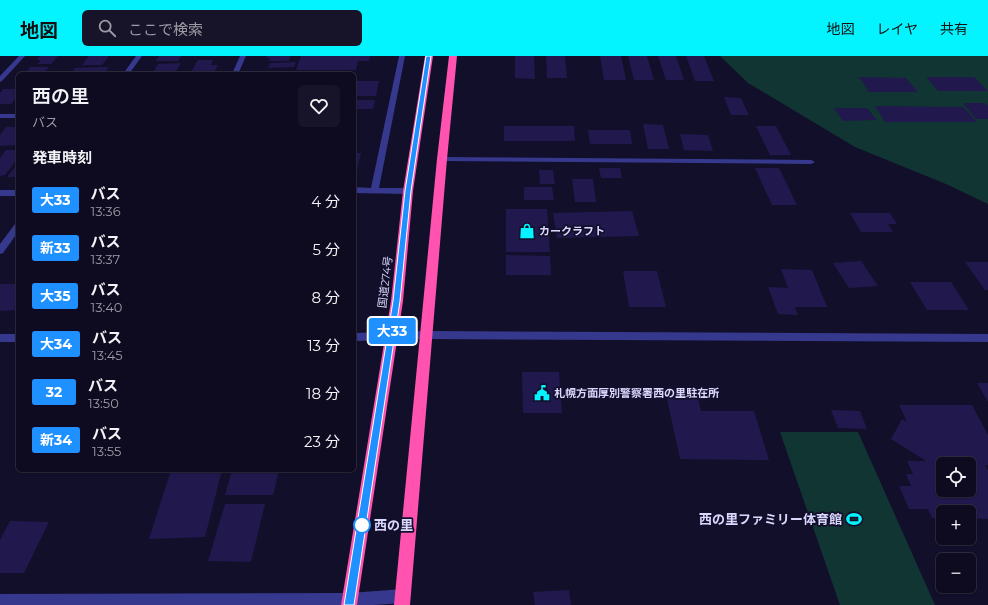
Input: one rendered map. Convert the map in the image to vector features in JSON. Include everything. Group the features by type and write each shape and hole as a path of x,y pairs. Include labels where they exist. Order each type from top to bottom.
{"highway":[{"name":"国道274号","path":"349,602 397,301 408,191 429,56"},
{"path":"402,601 442,159 453,56"}],"street":[{"path":"0,80 22,56"},
{"path":"127,72 139,56"},
{"path":"236,72 243,56"},
{"path":"375,190 402,56"},
{"path":"0,116 16,116"},
{"path":"442,159 811,162"},
{"path":"356,190 408,191"},
{"path":"0,193 16,192"},
{"path":"0,251 16,229"},
{"path":"356,337 426,335 988,338"},
{"path":"0,338 16,338"},
{"path":"0,601 402,601"}],"green space":[{"path":"720,56 988,56 988,204 946,184 855,147 748,83"},
{"name":"西の里ファミリー体育館","path":"780,432 858,432 935,605 840,605"}],"building":[{"path":"40,56 58,56 51,64 37,64 41,60 37,60"},
{"path":"89,56 109,56 102,65 82,65"},
{"path":"159,56 181,56 178,61 156,61"},
{"path":"267,56 290,56 289,61 269,61 270,58 266,58"},
{"path":"301,56 370,56 369,61 358,61 356,70 296,70"},
{"path":"515,56 534,56 535,79 515,78"},
{"path":"546,56 565,56 567,78 547,78"},
{"path":"600,56 621,56 626,80 604,80"},
{"path":"628,56 647,56 654,80 634,80"},
{"path":"658,56 676,56 684,80 666,80"},
{"path":"686,56 704,56 714,81 695,81"},
{"path":"198,60 213,60 211,65 218,65 214,72 191,72"},
{"path":"296,62 294,67 268,68 270,63"},
{"path":"181,63 176,72 153,72 158,64"},
{"path":"30,67 49,67 45,72 26,72"},
{"path":"109,67 105,72 72,72 75,68"},
{"path":"859,77 906,78 918,92 869,92"},
{"path":"926,77 974,77 988,91 938,91"},
{"path":"356,81 379,81 376,96 356,96"},
{"path":"3,89 16,89 16,98 11,104 0,104 0,93"},
{"path":"724,97 741,98 749,115 731,115"},
{"path":"356,100 375,100 373,109 356,109"},
{"path":"963,103 985,103 988,106 988,119 976,119"},
{"path":"875,106 963,107 977,122 885,122"},
{"path":"834,108 867,108 877,120 843,121"},
{"path":"643,124 663,125 669,149 648,149"},
{"path":"504,126 574,126 575,141 504,141"},
{"path":"756,126 776,126 791,155 770,155"},
{"path":"6,127 16,127 16,145 0,146 0,135"},
{"path":"588,130 630,130 632,144 590,144"},
{"path":"680,134 708,135 713,151 684,150"},
{"path":"6,150 16,150 16,161 5,175 0,176 0,158"},
{"path":"356,153 361,153 356,174"},
{"path":"16,166 16,177 7,177"},
{"path":"599,168 620,168 622,178 601,178"},
{"path":"755,168 779,168 797,205 772,205"},
{"path":"539,170 553,170 555,184 540,184"},
{"path":"572,179 593,179 596,202 575,202"},
{"path":"524,187 552,187 554,200 524,200"},
{"path":"506,209 547,209 550,252 506,252"},
{"path":"632,211 639,236 557,238 553,213"},
{"path":"850,213 890,213 897,224 888,224 893,232 861,232"},
{"path":"506,255 550,256 551,275 506,275"},
{"path":"861,261 878,286 849,288 833,263"},
{"path":"965,262 988,262 988,290 985,290"},
{"path":"781,269 812,270 827,307 795,307 798,315 778,314 768,287 788,288"},
{"path":"623,271 657,271 666,307 629,307"},
{"path":"910,282 951,282 969,310 927,310"},
{"path":"0,284 16,284 16,310 0,311"},
{"name":"札幌方面厚別警察署西の里駐在所","path":"522,372 559,372 562,413 523,413"},
{"path":"977,383 988,383 988,402"},
{"path":"665,389 696,390 701,411 754,411 769,460 680,459"},
{"path":"899,405 972,405 988,435 988,465 985,465 988,470 988,519 976,518 976,505 936,505 936,518 932,518 928,509 909,509 899,486 911,486 906,474 913,474 907,461 926,461 891,439 902,419 907,422"},
{"path":"831,410 860,411 867,429 838,428"},
{"path":"170,472 221,472 205,537 149,539"},
{"path":"231,472 279,472 273,495 225,495"},
{"path":"225,504 265,504 251,562 208,561"},
{"path":"10,521 49,522 24,573 0,573 0,540"},
{"path":"569,590 571,605 535,605 533,592"}],"bus line":[{"name":"大33","path":"349,605 397,301 408,191 429,56"}],"place":[{"name":"カークラフト","path":"527,231"},
{"name":"札幌方面厚別警察署西の里駐在所","path":"542,393"},
{"name":"西の里ファミリー体育館","path":"854,519"},
{"name":"西の里","path":"362,525"}]}
